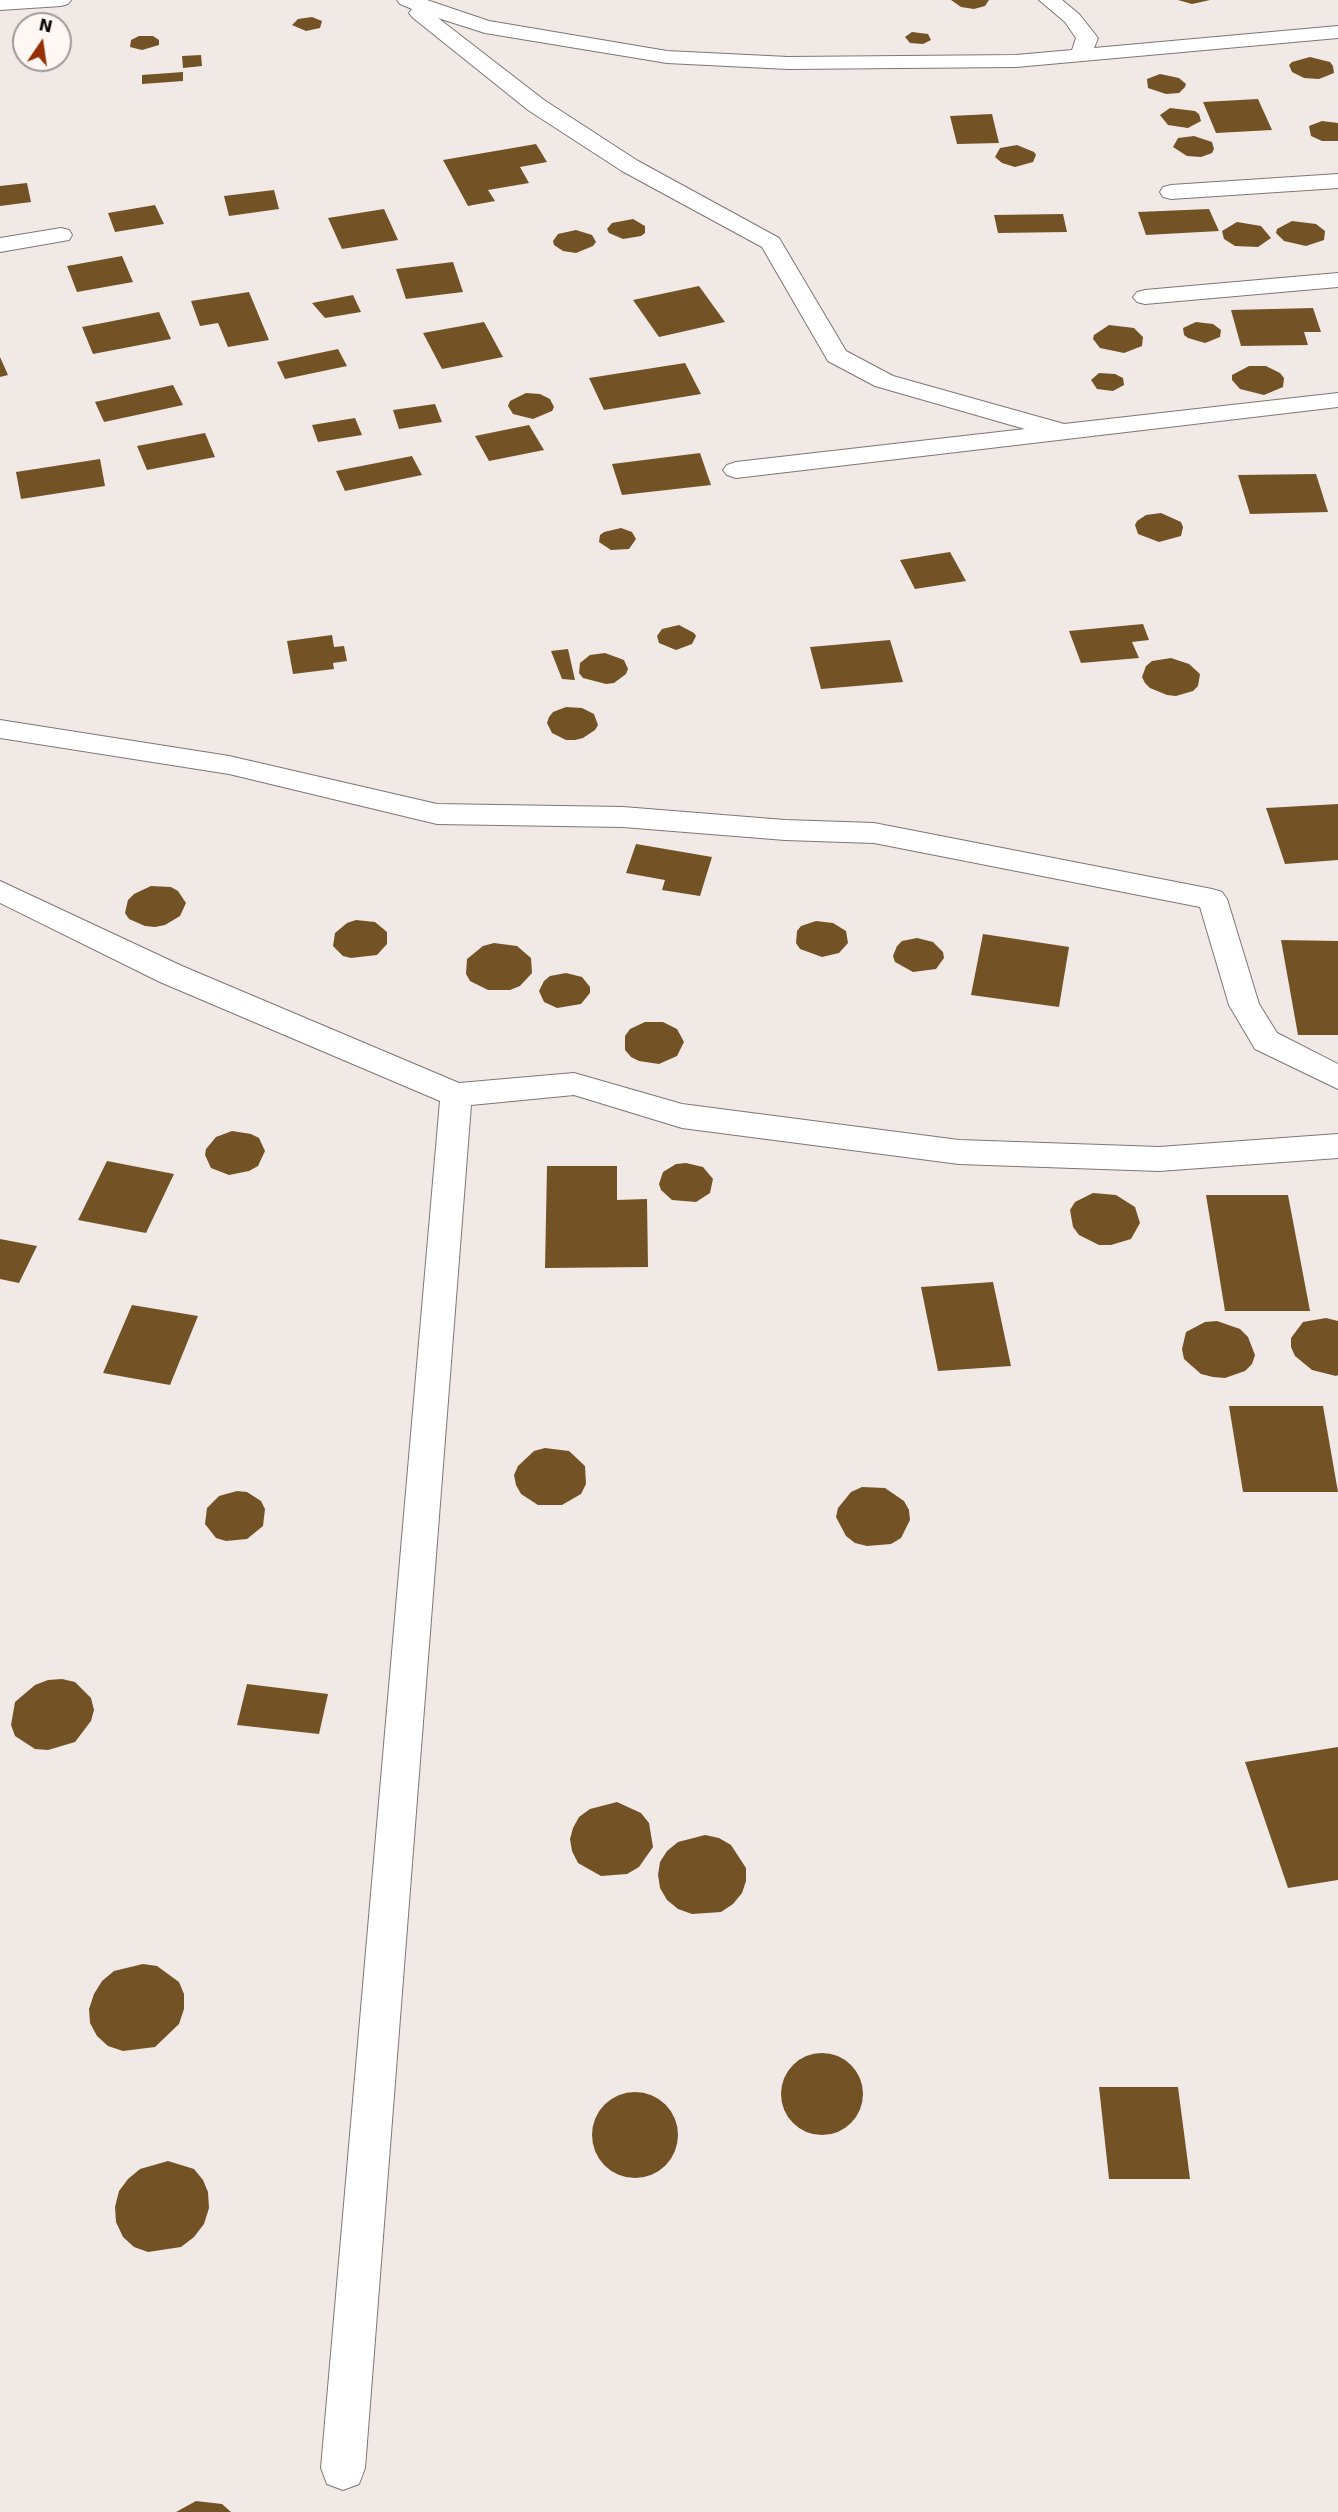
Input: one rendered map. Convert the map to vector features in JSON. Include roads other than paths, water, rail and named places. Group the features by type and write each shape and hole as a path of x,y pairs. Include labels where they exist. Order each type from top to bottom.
{"street":[{"path":"0,4 62,0"},
{"path":"402,0 536,105 630,166 771,243 837,356 884,381 1067,433"},
{"path":"407,0 485,27 667,57 788,63 903,64 1016,61 1338,32"},
{"path":"1049,0 1072,18 1087,38 1081,54"},
{"path":"1172,192 1338,181"},
{"path":"0,244 61,236"},
{"path":"1145,297 1338,280"},
{"path":"735,470 1338,400"},
{"path":"0,729 229,765 437,814 623,817 785,830 874,833 1212,899 1244,1005 1266,1041 1338,1078"},
{"path":"0,891 171,974 456,1095 574,1084 682,1116 960,1152 1159,1160 1213,1153 1338,1146"},
{"path":"343,2468 456,1095"}]}
